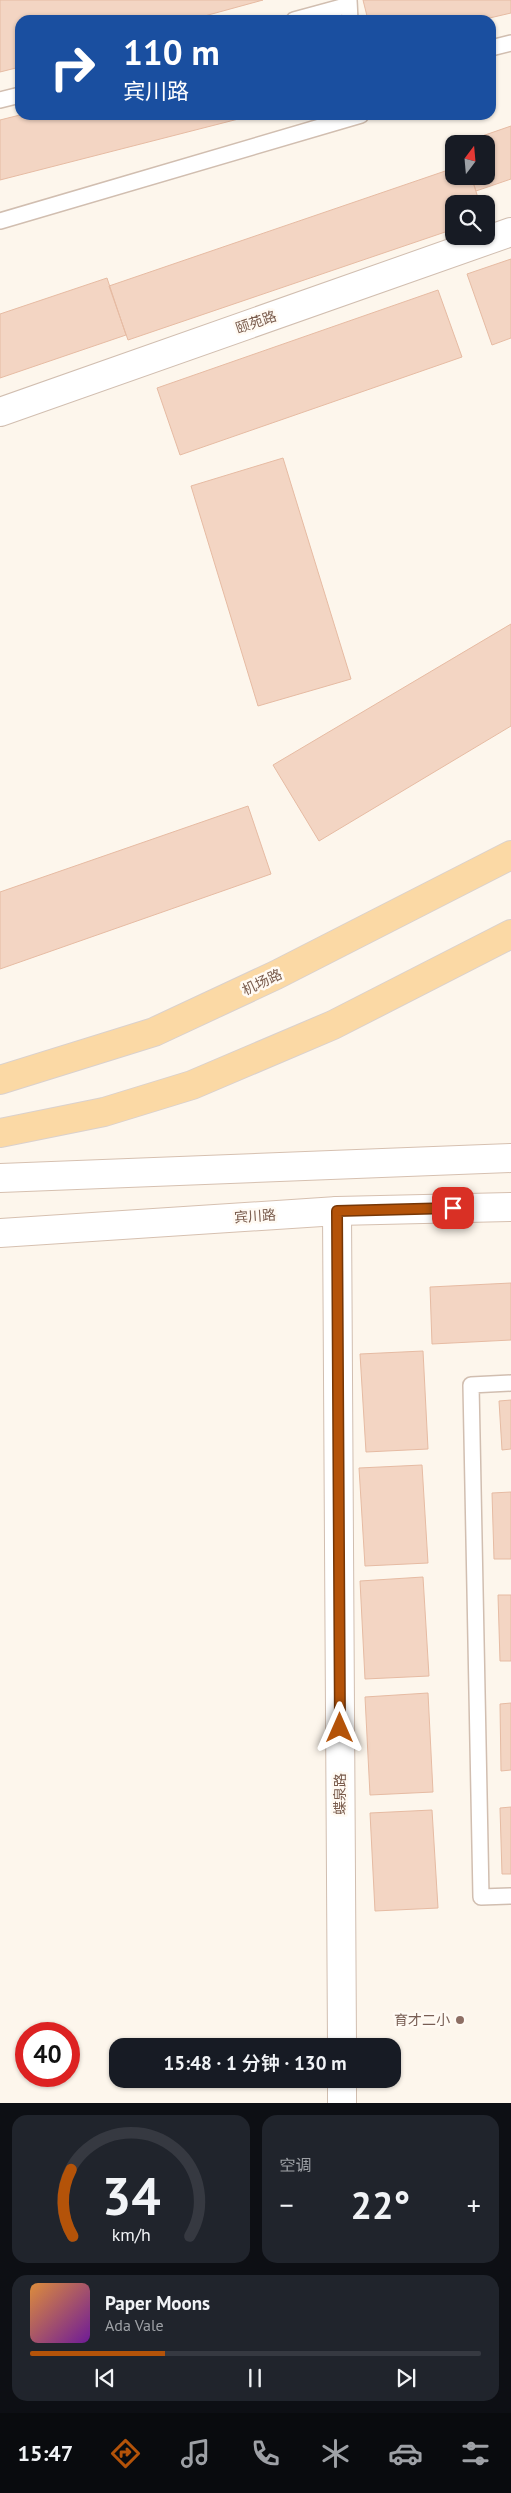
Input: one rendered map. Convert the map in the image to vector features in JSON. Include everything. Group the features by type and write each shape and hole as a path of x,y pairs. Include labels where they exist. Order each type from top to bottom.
{"main road":[{"name":"机场路","path":"0,1080 154,1032 276,975 511,855"},
{"path":"0,1133 104,1112 192,1085 333,1025 511,934"}],"street":[{"name":"颐苑路","path":"0,412 511,232"},
{"path":"0,1178 511,1158"},
{"name":"宾川路","path":"0,1233 337,1211 511,1207"},
{"name":"蝶泉路","path":"337,1211 342,2038"},
{"path":"342,2088 342,2103"}],"lane":[{"path":"317,15 349,8"},
{"path":"496,47 511,43"},
{"path":"0,100 15,96"},
{"path":"0,221 345,120"},
{"path":"511,1383 471,1385 481,1897 511,1896"}],"building":[{"path":"0,0 263,0 208,15 15,15 15,68 0,72"},
{"path":"363,0 511,0 511,13 496,16 367,15"},
{"path":"15,116 15,120 234,120 0,180 0,120"},
{"path":"511,126 511,179 495,184 495,135 485,135"},
{"path":"445,171 445,185 474,185 477,195 445,195 445,232 128,340 109,286"},
{"path":"474,185 494,185 476,191"},
{"path":"511,259 511,338 492,345 467,274"},
{"path":"107,278 126,335 0,378 0,314"},
{"path":"438,290 462,357 180,455 157,388"},
{"path":"283,458 351,679 258,706 191,486"},
{"path":"511,624 511,726 319,841 273,765"},
{"path":"248,806 271,874 0,969 0,892"},
{"path":"511,1283 511,1340 432,1344 430,1287"},
{"path":"423,1351 428,1449 366,1452 360,1354"},
{"path":"511,1400 511,1449 502,1450 499,1401"},
{"path":"422,1465 428,1563 365,1566 359,1468"},
{"path":"511,1492 511,1559 494,1559 492,1493"},
{"path":"423,1577 429,1676 365,1679 360,1581"},
{"path":"498,1595 511,1595 511,1661 500,1661"},
{"path":"428,1693 433,1792 370,1795 365,1697"},
{"path":"511,1703 511,1770 501,1771 500,1704"},
{"path":"511,1807 511,1874 502,1874 500,1808"},
{"path":"432,1810 438,1908 375,1911 370,1813"}],"place":[{"name":"育才二小","path":"460,2020"}],"route":[{"path":"340,1728 337,1211 453,1208"}]}
